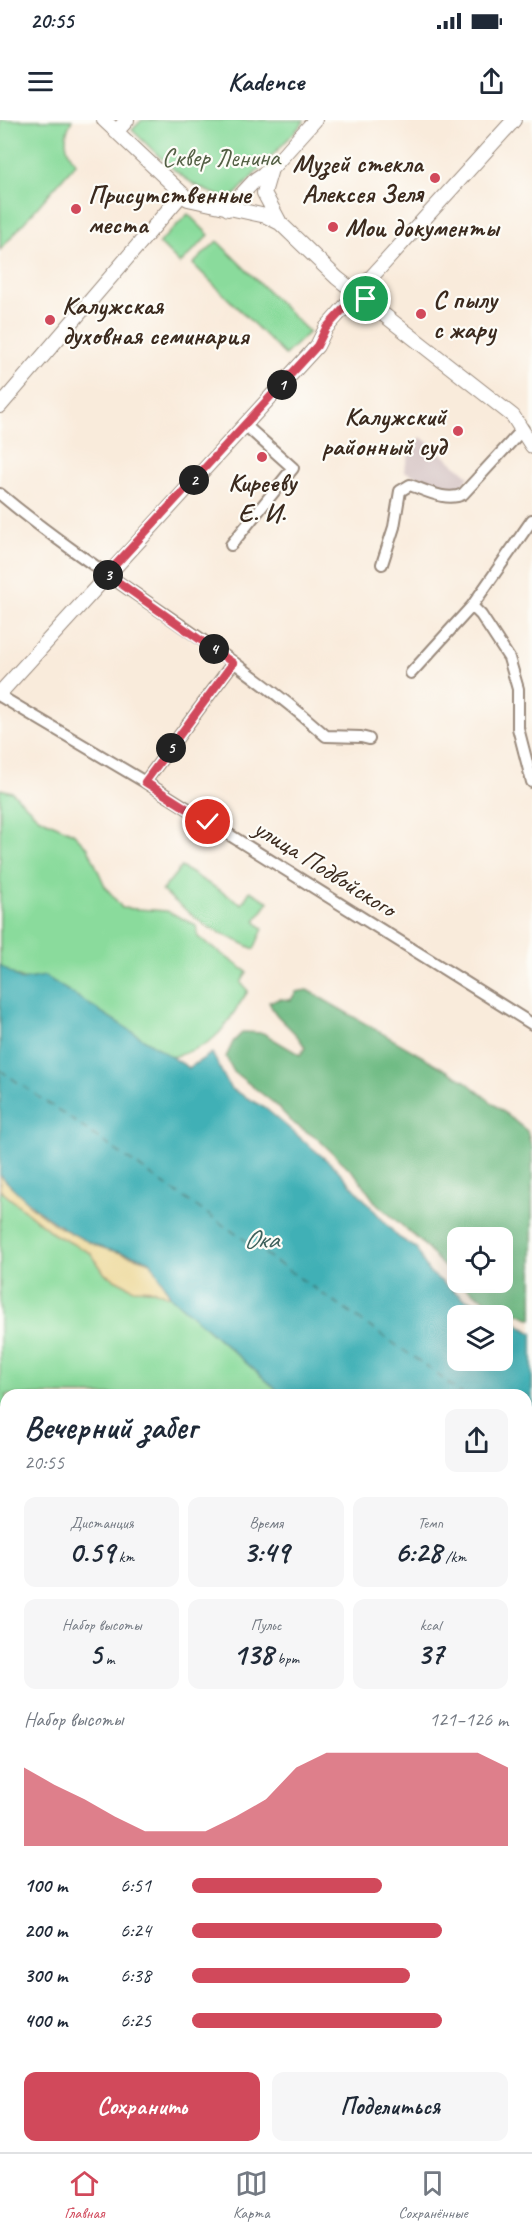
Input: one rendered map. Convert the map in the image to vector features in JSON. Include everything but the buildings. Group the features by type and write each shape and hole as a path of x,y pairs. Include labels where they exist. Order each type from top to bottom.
{"main road":[{"path":"104,120 182,194 196,202 266,216 280,223 357,294 513,416 532,446"},
{"path":"116,132 127,120"},
{"path":"228,209 256,179 271,169 315,120"},
{"path":"0,695 107,574 317,346 326,328 514,120"},
{"path":"271,169 264,193 280,223"},
{"path":"0,406 182,194"}],"street":[{"path":"231,545 293,468 245,425"},
{"path":"382,564 394,527 400,491 410,485 445,497 455,498 463,494 523,429"},
{"path":"0,494 107,574 288,702 326,736 369,739"},
{"path":"411,673 472,606 532,520"},
{"path":"472,606 481,615 512,665 518,689 518,728 532,782"},
{"path":"145,782 233,663"},
{"name":"улица Подвойского","path":"0,695 145,782 532,1024"}],"shaded area":[{"path":"421,437 469,476 455,494 404,471 410,450"}],"green space":[{"path":"0,120 72,120 66,142 69,153 76,163 0,250"},
{"name":"Сквер Ленина","path":"142,120 304,120 231,199 201,188 177,172 132,130"},
{"path":"188,214 209,235 180,264 159,243"},
{"path":"217,241 309,332 285,355 193,264"},
{"path":"0,789 12,792 38,817 73,833 88,848 105,886 122,908 167,911 196,925 198,937 247,972 241,983 248,991 225,1026 210,1041 172,1057 126,1029 6,971 0,965"},
{"path":"181,867 242,904 250,891 269,902 255,921 263,929 254,949 206,926 162,891"},
{"path":"307,990 465,1081 527,1131 532,1149 532,1319 513,1311 513,1305 497,1305 474,1293 513,1293 513,1227 447,1227 447,1270 421,1242 375,1202 356,1175 318,1139 293,1123 275,1104 234,1072 226,1057 233,1042 243,1032 263,1033 300,1055 305,1048 301,1041 276,1014 269,1002 280,999 291,1000 296,992"},
{"path":"0,1190 54,1234 91,1253 105,1274 134,1289 154,1290 171,1297 276,1389 0,1389"}],"sand":[{"path":"0,1160 19,1175 28,1204 57,1226 97,1246 151,1262 171,1297 154,1290 134,1289 105,1274 91,1253 54,1234 0,1190"}],"water":[{"name":"Ока","path":"0,965 21,980 45,976 189,1068 212,1053 230,1088 265,1108 336,1168 398,1237 416,1248 428,1271 447,1286 447,1293 457,1293 480,1305 447,1305 447,1371 513,1371 513,1321 532,1333 532,1389 276,1389 171,1297 151,1262 84,1240 33,1206 0,1175"}],"ferry route":[{"path":"0,1070 432,1370 456,1389"}],"place":[{"name":"Музей стекла Алексея Зеля","path":"435,178"},
{"name":"Присутственные места","path":"76,209"},
{"name":"Мои документы","path":"333,227"},
{"name":"С пылу с жару","path":"421,314"},
{"name":"Калужская духовная семинария","path":"50,320"},
{"name":"Калужский районный суд","path":"458,431"},
{"name":"Кирееву Е. И.","path":"262,457"}],"route":[{"path":"208,822 145,782 233,663 107,574 317,346 326,328 357,294 366,299"}]}
